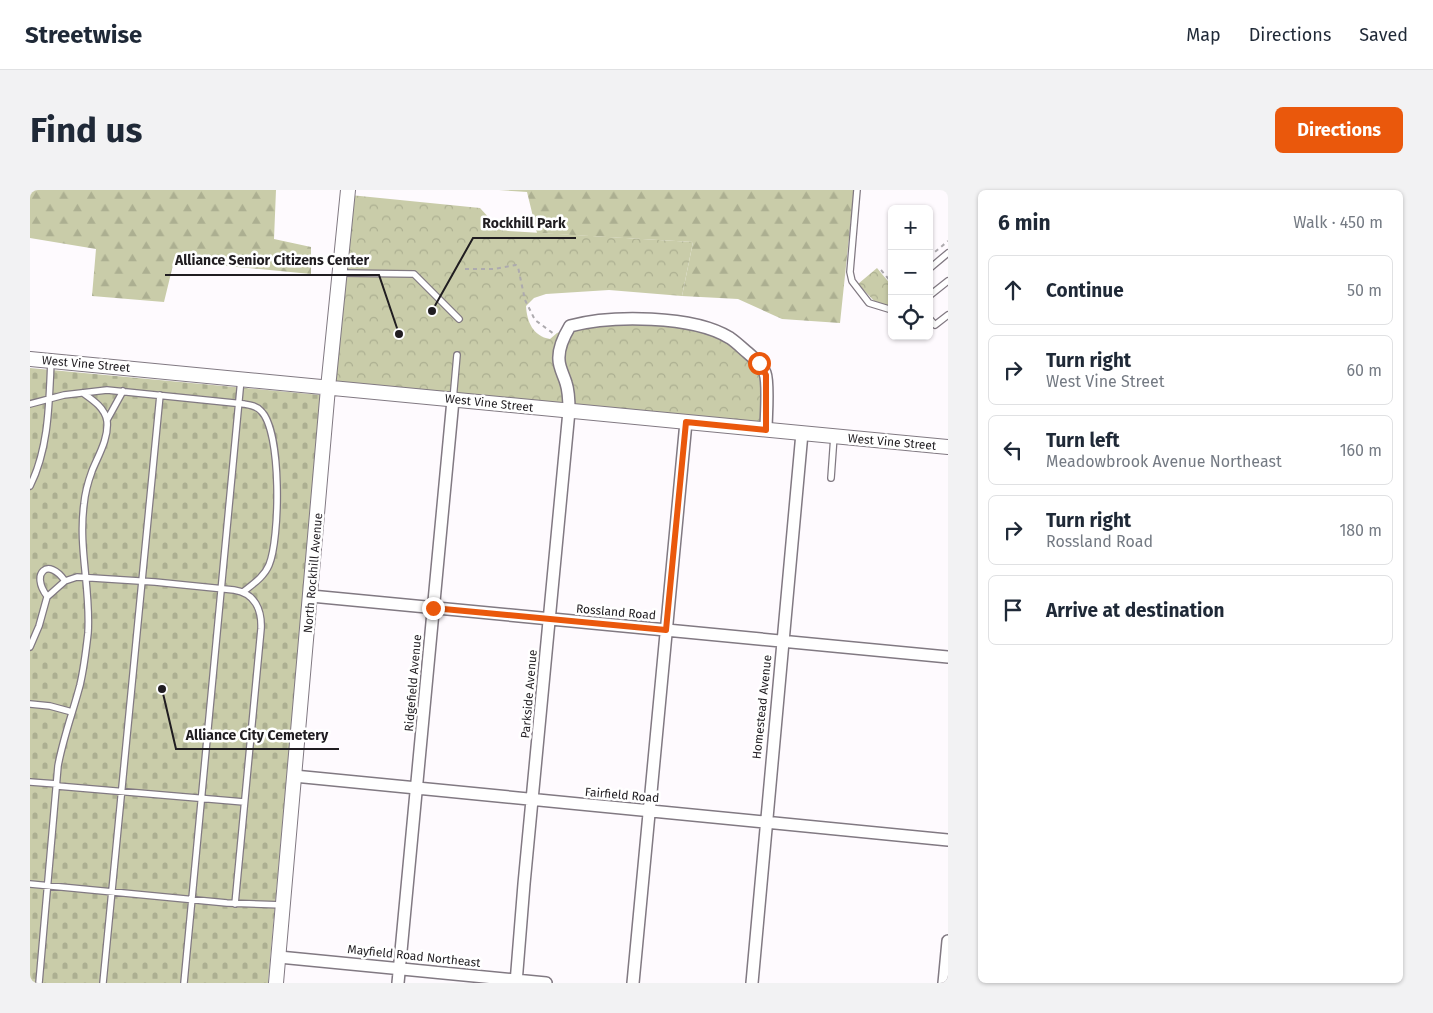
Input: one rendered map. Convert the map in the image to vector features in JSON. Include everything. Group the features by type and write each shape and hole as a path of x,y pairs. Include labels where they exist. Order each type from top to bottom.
{"street":[{"name":"North Rockhill Avenue","path":"276,983 328,388 348,190"},
{"path":"563,338 570,326 591,321 620,318 680,322 725,336 749,354 764,370 767,382 766,430"},
{"name":"Parkside Avenue","path":"516,982 568,411 569,397 567,385 558,360 563,338"},
{"name":"West Vine Street","path":"30,359 948,447"},
{"name":"Ridgefield Avenue","path":"398,983 453,400"},
{"path":"633,983 686,422"},
{"name":"Homestead Avenue","path":"752,983 802,433"},
{"name":"Rossland Road","path":"310,596 948,657"},
{"name":"Fairfield Road","path":"294,776 948,840"},
{"path":"944,983 948,941"},
{"name":"Mayfield Road Northeast","path":"278,957 400,968 516,982 546,983"}],"lane":[{"path":"857,190 850,272 852,281 869,302 888,309"},
{"path":"933,266 948,253"},
{"path":"340,273 414,274 459,319"},
{"path":"930,295 948,281"},
{"path":"933,323 935,325 948,315"},
{"path":"453,400 456,355"},
{"path":"31,484 42,455 49,400 51,361"},
{"path":"184,983 241,379"},
{"path":"30,404 107,390 240,403 258,408 266,418 272,437 277,480 275,538 272,556 266,570 262,576 243,592"},
{"path":"39,983 60,752 82,676 86,646 88,614 81,544 84,499 105,439 107,420 123,391"},
{"path":"83,393 100,407 107,420"},
{"path":"103,983 160,395"},
{"path":"831,478 834,436"},
{"path":"47,596 37,583 40,572 52,569 59,573 65,581"},
{"path":"30,647 39,626 47,596 65,581 73,578 85,577 221,588 243,592 256,603 261,615 261,622 234,904"},
{"path":"30,704 50,706 72,712"},
{"path":"30,782 244,802"},
{"path":"30,884 234,904 283,905"}],"path":[{"path":"933,254 948,241"},
{"path":"465,269 518,267 524,300 535,320 550,333 563,338"},
{"path":"881,270 888,278"}],"green space":[{"path":"30,190 276,190 274,239 311,247 311,274 174,261 164,302 92,296 96,249 30,238"},
{"path":"499,190 854,190 840,323 782,319 738,299 682,296 693,242 537,233 527,192"},
{"path":"350,195 480,208 491,220 508,231 693,242 682,296 609,290 546,294 534,298 526,306 530,323 539,335 550,339 557,333 587,323 676,325 720,336 751,361 762,375 760,424 332,383"},
{"path":"877,268 888,281 888,307 876,303 858,284"},
{"path":"30,368 321,395 268,983 30,983"}],"place":[{"name":"Rockhill Park","path":"432,311"},
{"name":"Alliance Senior Citizens Center","path":"399,334"},
{"name":"Alliance City Cemetery","path":"162,689"}],"route":[{"path":"433,608 666,630 686,422 766,430 765,402 767,382 764,370 759,363"}]}
